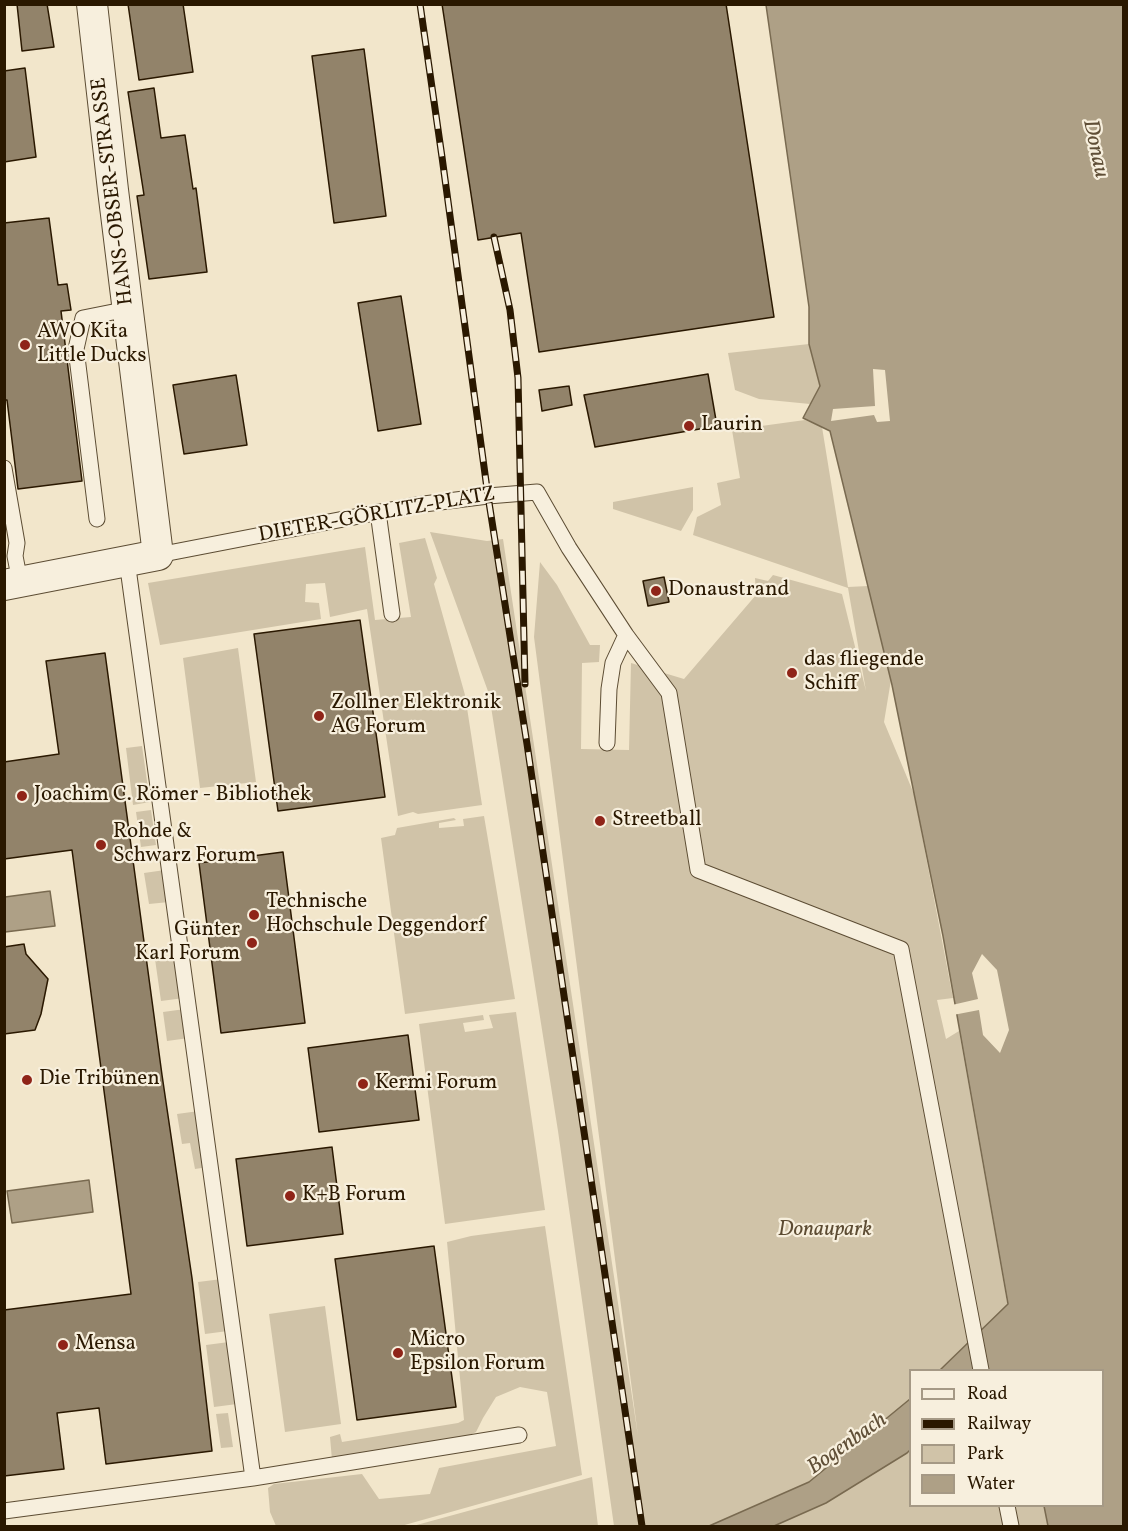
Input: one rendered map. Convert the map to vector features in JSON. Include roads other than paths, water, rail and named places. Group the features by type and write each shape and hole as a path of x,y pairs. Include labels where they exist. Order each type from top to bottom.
{"street":[{"name":"HANS-OBSER-STRASSE","path":"92,4 158,555"},
{"name":"DIETER-GÖRLITZ-PLATZ","path":"12,583 158,555"}],"lane":[{"path":"97,519 76,349 83,318 128,309"},
{"path":"4,468 17,543 12,583"},
{"name":"DIETER-GÖRLITZ-PLATZ","path":"158,555 417,505 537,492 569,548 626,635 669,693 698,870 902,949 981,1369"},
{"path":"378,512 392,614"},
{"path":"127,561 254,1478"},
{"path":"607,743 609,689 613,663 626,635"},
{"path":"4,1511 254,1478 519,1435"},
{"path":"1007,1507 1011,1527"}],"water":[{"name":"Donau","path":"766,5 1123,5 1123,1526 1048,1526 1044,1507 1104,1507 1104,1369 941,1369 1008,1304 943,936 892,685 830,431 803,418 820,386 809,344 809,307"},
{"path":"50,891 55,926 5,932 5,897"},
{"path":"89,1180 93,1212 12,1223 7,1191"},
{"path":"909,1400 909,1451 907,1453 826,1503 774,1526 709,1526 809,1482"}],"railway":[{"path":"420,4 488,496 527,744 642,1526"},
{"path":"494,237 510,310 518,378 525,684"}],"place":[{"name":"AWO Kita Little Ducks","path":"25,345"},
{"name":"Laurin","path":"689,426"},
{"name":"Donaustrand","path":"656,591"},
{"name":"das fliegende Schiff","path":"792,673"},
{"name":"Zollner Elektronik AG Forum","path":"319,716"},
{"name":"Joachim C. Römer - Bibliothek","path":"22,796"},
{"name":"Streetball","path":"600,821"},
{"name":"Rohde & Schwarz Forum","path":"101,845"},
{"name":"Technische Hochschule Deggendorf","path":"254,915"},
{"name":"Günter Karl Forum","path":"252,943"},
{"name":"Die Tribünen","path":"27,1080"},
{"name":"Kermi Forum","path":"363,1084"},
{"name":"K+B Forum","path":"290,1196"},
{"name":"Mensa","path":"63,1345"},
{"name":"Micro Epsilon Forum","path":"398,1353"}],"park label":[{"name":"Donaupark","path":"825,1231"}],"water label":[{"name":"Bogenbach","path":"848,1445"}]}
